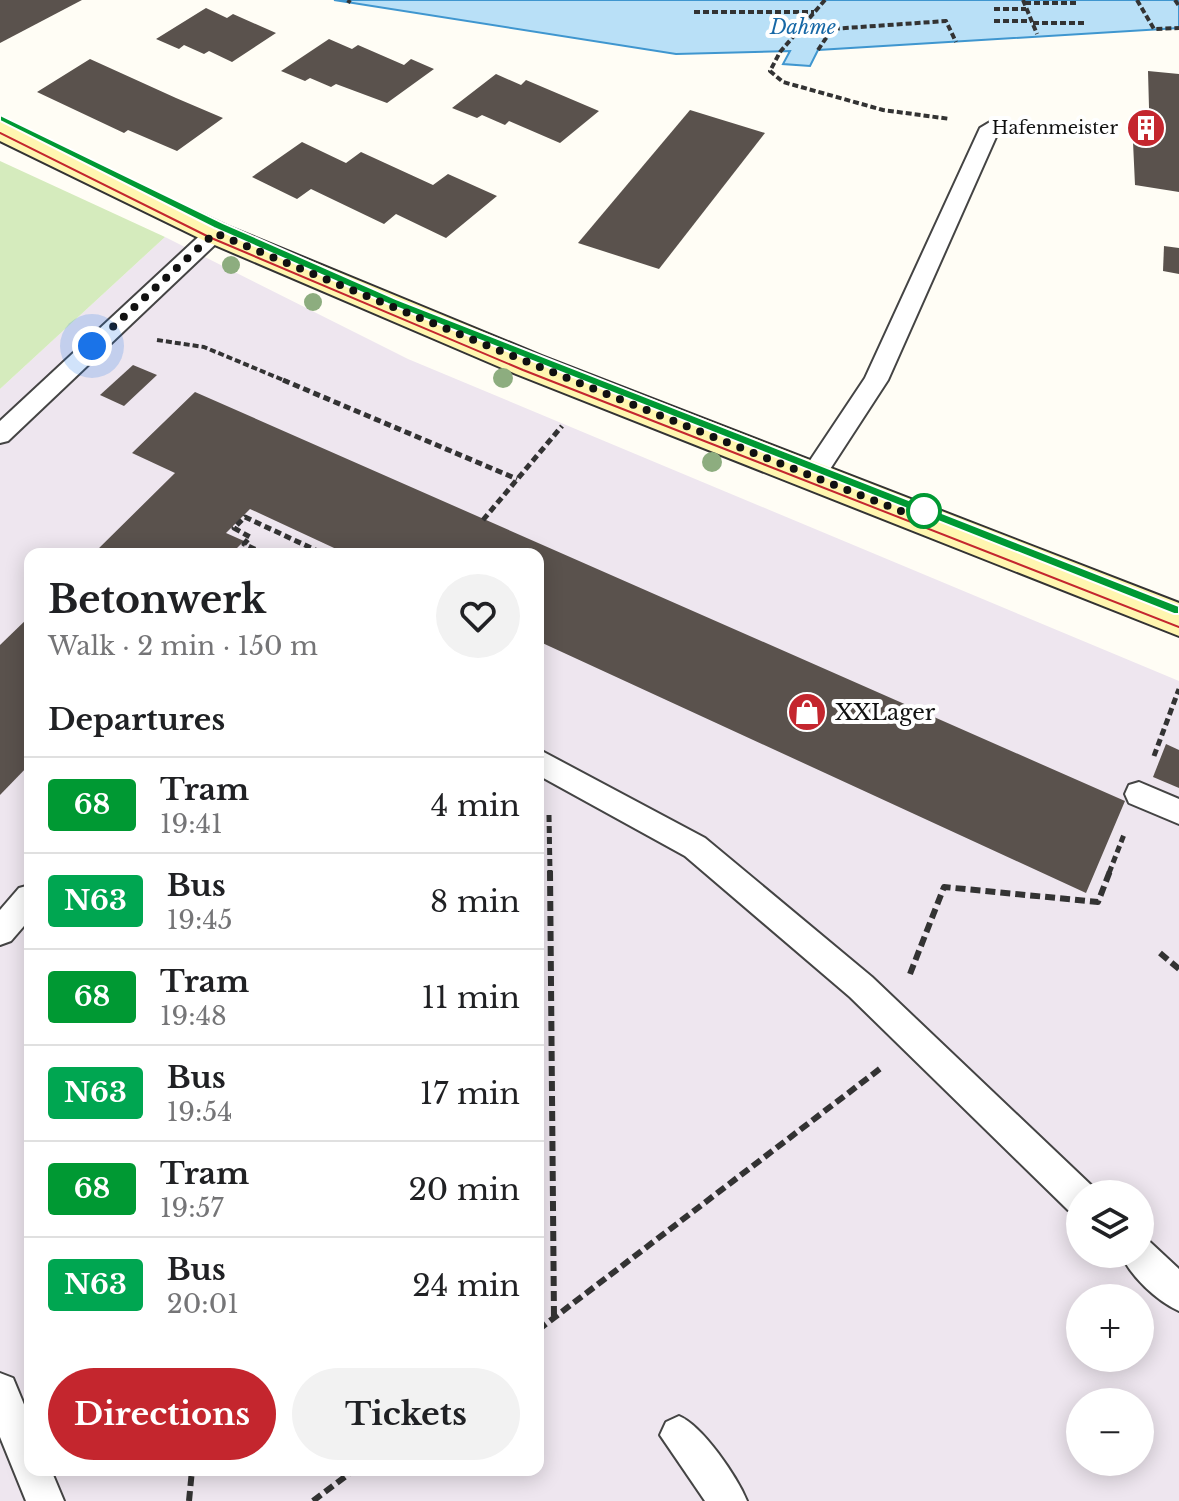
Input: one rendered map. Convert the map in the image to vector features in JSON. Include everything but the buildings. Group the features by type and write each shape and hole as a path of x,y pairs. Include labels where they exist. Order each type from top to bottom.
{"main road":[{"path":"0,129 215,233 529,365 1179,620"}],"lane":[{"path":"812,477 876,380 990,128"},
{"path":"0,435 215,233"},
{"path":"544,764 695,847 883,1008 1066,1185"},
{"path":"1139,794 1179,812"},
{"path":"0,931 24,905"},
{"path":"1153,1268 1179,1293"},
{"path":"0,1391 24,1450"},
{"path":"679,1435 728,1501"},
{"path":"35,1476 45,1501"}],"path":[{"path":"825,0 780,52 770,71 783,82 883,110 979,122 990,128"},
{"path":"1137,0 1154,29 1179,28"},
{"path":"1175,0 1179,6"},
{"path":"994,9 1025,4 1078,3"},
{"path":"1025,4 1037,34"},
{"path":"694,12 815,12"},
{"path":"818,50 832,29 946,21 956,42"},
{"path":"994,21 1086,23"},
{"path":"115,324 148,338 204,347 517,479"},
{"path":"483,520 566,421"},
{"path":"252,548 244,544 250,537 234,528 245,517 311,548"},
{"path":"883,1008 904,989 944,887 1098,902 1179,689"},
{"path":"549,810 554,1318"},
{"path":"1160,953 1179,969"},
{"path":"544,1326 917,1041"},
{"path":"189,1501 191,1476"},
{"path":"313,1501 346,1476"}],"shaded area":[{"path":"165,237 408,359 1179,681 1179,1501 0,1501 0,389"}],"green space":[{"path":"0,161 165,237 0,389"}],"water":[{"name":"Dahme","path":"334,0 1179,0 1179,28 818,50 810,66 783,64 790,51 676,54"}],"tram line":[{"path":"0,118 219,226 392,301 1179,610"},
{"name":"68","path":"0,118 219,226 392,301 1179,610"},
{"path":"0,133 209,237 523,370 1179,627"}],"place":[{"name":"Hafenmeister","path":"1146,128"},
{"name":"XXLager","path":"807,712"}],"route":[{"path":"92,346 183,259 215,233 529,365 812,477 916,517 924,511"}]}
